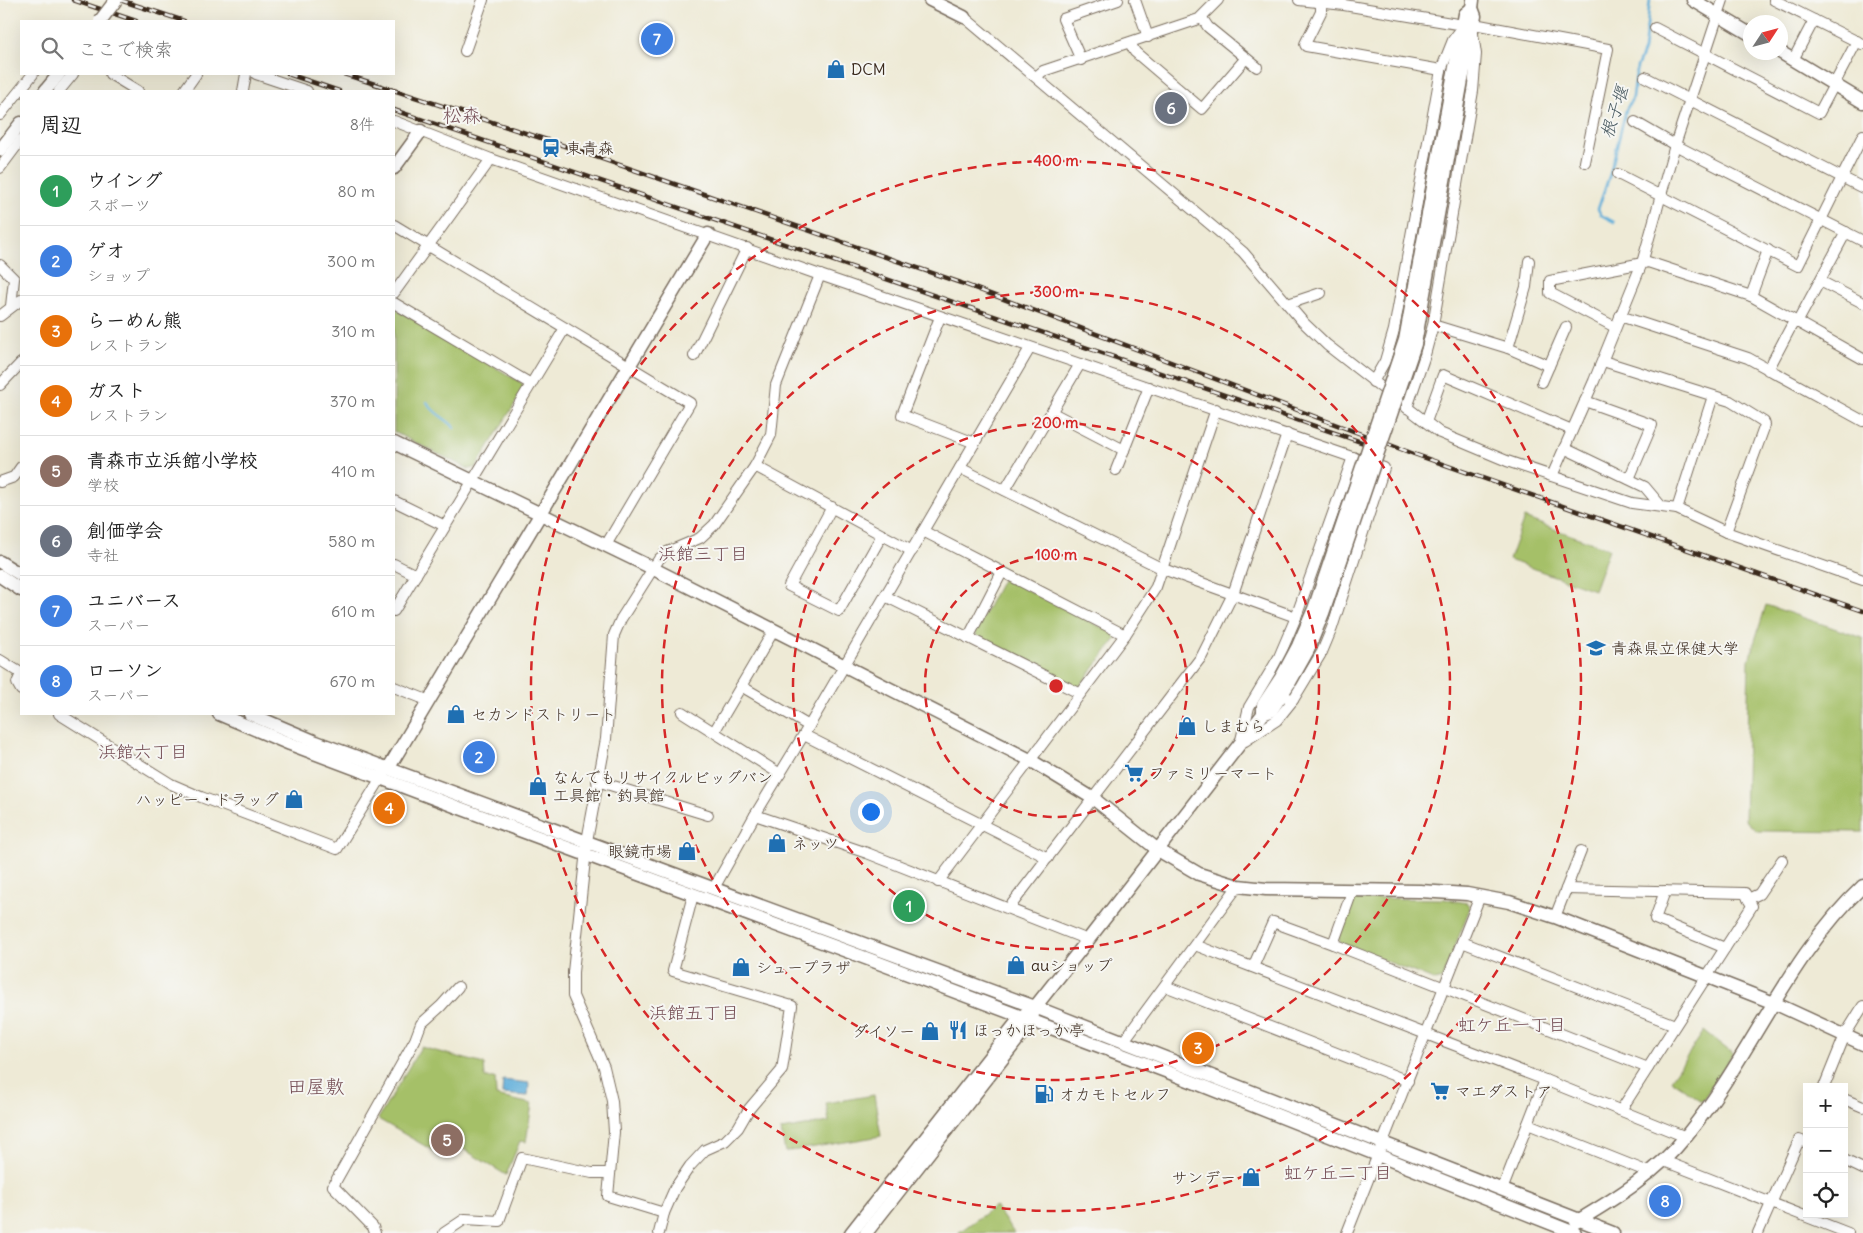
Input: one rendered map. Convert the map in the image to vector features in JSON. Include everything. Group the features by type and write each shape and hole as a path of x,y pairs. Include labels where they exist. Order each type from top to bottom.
{"street":[{"path":"101,20 116,0"},
{"path":"465,50 483,0"},
{"path":"930,0 964,17 1037,76 1243,252 1321,340 1440,433 1552,476 1632,503 1677,509 1726,532 1863,580"},
{"path":"1081,60 1063,19 1118,0"},
{"path":"1135,0 1148,37"},
{"path":"1037,76 1043,71 1081,60 1202,18 1218,0"},
{"path":"1299,0 1344,5 1608,49 1585,162"},
{"path":"1693,0 1743,30"},
{"path":"1552,476 1603,361 1642,262 1675,145 1723,0"},
{"path":"1655,28 1820,113 1860,43 1774,0"},
{"path":"1321,3 1321,12 1305,44 1306,46 1441,70"},
{"path":"1373,382 1385,360 1394,330 1441,70 1452,40 1468,27 1475,16 1472,4"},
{"path":"1202,18 1208,27 1257,67"},
{"path":"1793,60 1814,20"},
{"path":"1263,714 1263,705 1308,650 1323,613 1415,344 1424,302 1458,79 1468,27"},
{"path":"1407,408 1425,355 1432,325 1473,91 1476,54 1468,27"},
{"path":"1130,43 1135,52 1202,109 1246,58"},
{"path":"1788,57 1863,102"},
{"path":"20,90 32,75"},
{"path":"47,90 58,75"},
{"path":"60,90 72,75"},
{"path":"112,75 136,90"},
{"path":"185,90 195,75"},
{"path":"243,90 246,75"},
{"path":"258,75 292,89"},
{"path":"1645,77 1863,188"},
{"path":"0,115 20,90"},
{"path":"395,121 421,131 433,138 491,159 820,275 1384,468 1332,628 1322,652 1287,698 1277,720 1240,744"},
{"path":"1635,122 1675,145 1863,241"},
{"path":"0,150 20,124"},
{"path":"395,167 421,131"},
{"path":"1618,174 1798,266 1863,135"},
{"path":"0,168 20,141"},
{"path":"395,292 491,159"},
{"path":"395,226 690,403 606,545"},
{"path":"1768,370 1846,232"},
{"path":"61,715 172,784 337,850 708,234"},
{"path":"694,356 747,248"},
{"path":"1751,296 1768,250"},
{"path":"1508,348 1526,287 1529,260"},
{"path":"1615,327 1550,293 1550,281 1642,262 1654,264 1751,296 1863,359"},
{"path":"0,265 14,279 11,306"},
{"path":"664,1213 608,1196 614,1132 612,1101 604,1067 573,996 587,841 606,738 614,636 621,619 659,559 667,552 700,538 714,525 755,466 771,434 776,384 820,275"},
{"path":"1820,281 1863,303"},
{"path":"1288,304 1321,294"},
{"path":"0,316 20,301"},
{"path":"395,304 531,384"},
{"path":"940,316 902,415 975,442"},
{"path":"1620,316 1748,358 1863,421"},
{"path":"1432,325 1508,348 1549,366"},
{"path":"1542,382 1566,327"},
{"path":"395,609 565,328"},
{"path":"714,888 1030,348"},
{"path":"1603,361 1734,403 1762,419 1765,425 1726,532"},
{"path":"0,385 20,364"},
{"path":"1005,490 1080,364"},
{"path":"1426,422 1443,375 1572,430"},
{"path":"1116,470 1148,387"},
{"path":"1677,509 1713,396"},
{"path":"1585,401 1652,425 1629,480"},
{"path":"938,882 1079,693 1125,635 1147,603 1163,569 1216,409"},
{"path":"1051,412 1124,450"},
{"path":"1009,908 1202,656 1233,594 1287,434"},
{"path":"395,443 606,545 1030,760 1094,799 1158,850 1199,874 1238,886 1266,889 1420,891 1480,896 1509,902 1555,917 1774,1003 1863,1044"},
{"path":"1564,448 1652,493 1661,506"},
{"path":"1240,744 1250,707 1279,657 1296,616 1353,457"},
{"path":"755,466 912,551"},
{"path":"960,468 1163,569 1296,616"},
{"path":"0,482 18,480"},
{"path":"395,501 445,526"},
{"path":"832,507 789,586 839,611 882,535"},
{"path":"923,531 1125,635"},
{"path":"0,562 20,574"},
{"path":"395,564 416,575"},
{"path":"968,638 1002,572"},
{"path":"0,576 20,589"},
{"path":"885,596 1079,693"},
{"path":"714,732 774,630"},
{"path":"0,660 20,672"},
{"path":"20,676 17,683 20,688"},
{"path":"1286,679 1287,698"},
{"path":"741,686 806,731 981,825 1048,858"},
{"path":"395,687 428,700"},
{"path":"866,1233 1035,1007 1263,714 1271,711 1287,698"},
{"path":"682,712 780,774"},
{"path":"221,715 290,744 385,773 587,841 1035,1007 1613,1233"},
{"path":"252,715 385,773 586,855 1027,1019 1378,1156 1566,1232 1580,1220 1651,1172 1686,1137 1710,1104 1823,928 1863,886"},
{"path":"597,782 708,815"},
{"path":"755,815 867,853 1088,940"},
{"path":"1555,917 1581,852"},
{"path":"1748,899 1759,894 1782,860"},
{"path":"1123,1042 1238,886"},
{"path":"1333,944 1353,889"},
{"path":"1566,889 1745,893 1752,906 1621,1110"},
{"path":"1665,891 1655,919 1725,948"},
{"path":"659,1233 664,1213 675,1188 690,1166 705,1150 725,1141 738,1128 749,1110 782,1070 792,1006 673,971 693,895"},
{"path":"1347,1233 1480,896"},
{"path":"1253,967 1273,922 1648,1068"},
{"path":"1462,942 1675,1025"},
{"path":"1195,945 1545,1080 1686,1137"},
{"path":"1165,986 1408,1081"},
{"path":"375,1233 373,1227 333,1186 415,1040 421,1024 458,987"},
{"path":"1826,1083 1845,1035 1863,1006"},
{"path":"851,1233 1027,1019"},
{"path":"1502,1190 1545,1080"},
{"path":"1848,1101 1863,1107"},
{"path":"1528,1124 1651,1172"},
{"path":"1758,1233 1799,1140 1803,1142"},
{"path":"444,1233 465,1219 500,1221 522,1158 592,1173 610,1173"},
{"path":"1664,1161 1848,1233"},
{"path":"1848,1162 1863,1169"}],"green space":[{"path":"395,309 522,383 524,389 476,467 469,469 395,432"},
{"path":"1524,518 1609,549 1594,590 1509,560"},
{"path":"1005,579 1115,634 1116,639 1080,686 1075,686 977,637 975,632 1002,580"},
{"path":"1766,605 1863,638 1863,832 1757,831 1745,820 1749,660"},
{"path":"1354,898 1445,899 1467,903 1470,908 1442,979 1436,981 1341,943 1338,937"},
{"path":"1704,1031 1733,1054 1702,1101 1671,1080"},
{"path":"421,1047 484,1064 485,1078 495,1078 496,1096 532,1104 526,1142 520,1141 506,1175 460,1147 446,1158 378,1119"},
{"path":"874,1095 881,1136 785,1152 781,1130 829,1122 826,1103"},
{"path":"995,1206 1014,1233 958,1233"}],"water":[{"path":"503,1080 529,1083 528,1096 502,1094"}],"waterway":[{"name":"根子堰","path":"1614,222 1601,215 1598,209 1610,174 1626,110 1633,97 1637,67 1644,50 1650,0"},
{"path":"427,402 433,410 455,428"}],"railway":[{"path":"73,0 133,20"},
{"path":"120,0 181,20"},
{"path":"291,75 336,90"},
{"path":"347,75 393,90"},
{"path":"395,91 553,142 961,283 1414,454 1863,611"},
{"path":"395,110 1367,444"}],"place":[{"name":"ユニバース","path":"657,39"},
{"name":"DCM","path":"836,69"},
{"name":"創価学会","path":"1171,108"},
{"name":"東青森","path":"551,148"},
{"name":"青森県立保健大学","path":"1596,648"},
{"name":"セカンドストリート","path":"456,714"},
{"name":"しまむら","path":"1187,726"},
{"name":"ゲオ","path":"479,757"},
{"name":"ファミリーマート","path":"1134,773"},
{"name":"なんでもリサイクルビッグバン 工具館・釣具館","path":"538,786"},
{"name":"ハッピー・ドラッグ","path":"294,799"},
{"name":"ガスト","path":"389,808"},
{"name":"ネッツ","path":"777,843"},
{"name":"眼鏡市場","path":"687,851"},
{"name":"ウイング","path":"909,906"},
{"name":"auショップ","path":"1016,965"},
{"name":"シュープラザ","path":"741,967"},
{"name":"ほっかほっか亭","path":"958,1030"},
{"name":"ダイソー","path":"930,1031"},
{"name":"らーめん熊","path":"1198,1048"},
{"name":"マエダストア","path":"1440,1091"},
{"name":"オカモトセルフ","path":"1044,1094"},
{"name":"青森市立浜館小学校","path":"447,1140"},
{"name":"サンデー","path":"1251,1177"},
{"name":"ローソン","path":"1665,1201"}],"district":[{"name":"松森","path":"462,115"},
{"name":"浜館三丁目","path":"703,553"},
{"name":"浜館六丁目","path":"143,751"},
{"name":"浜館五丁目","path":"694,1012"},
{"name":"虹ケ丘一丁目","path":"1512,1024"},
{"name":"田屋敷","path":"316,1086"},
{"name":"虹ケ丘二丁目","path":"1338,1172"}]}
